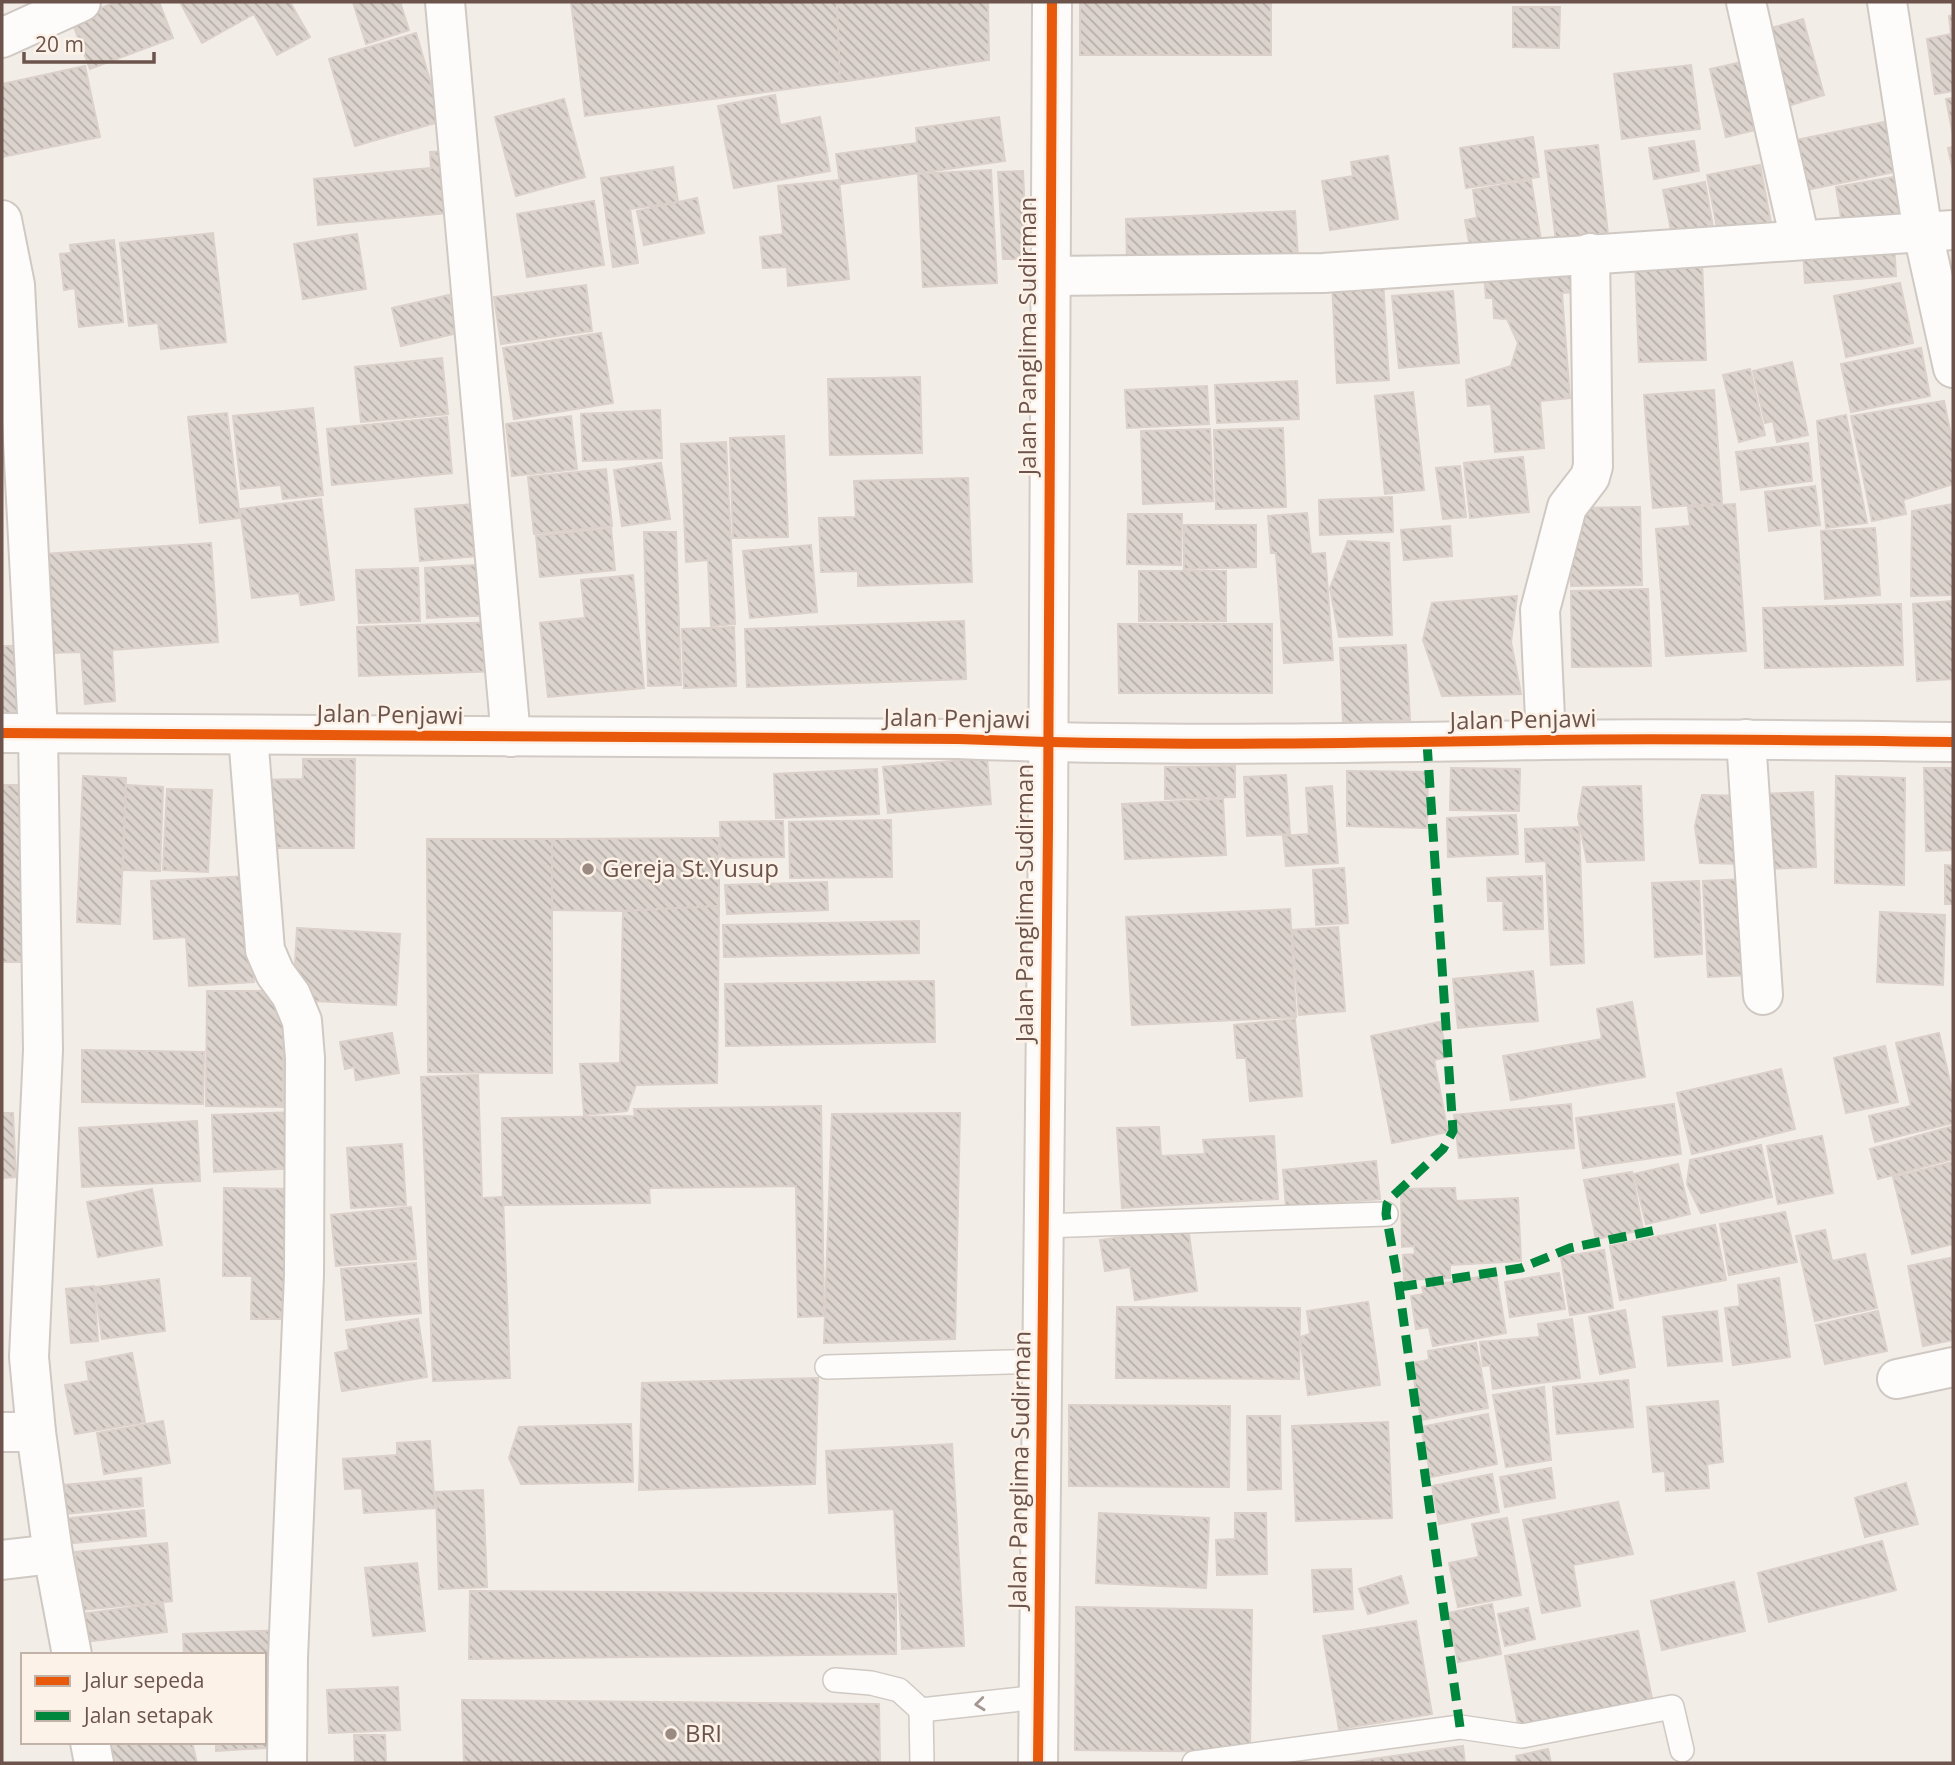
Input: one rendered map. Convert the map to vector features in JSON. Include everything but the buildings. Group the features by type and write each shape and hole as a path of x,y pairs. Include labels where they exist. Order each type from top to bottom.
{"street":[{"path":"2,37 81,2"},
{"path":"445,2 511,737"},
{"name":"Jalan Panglima Sudirman","path":"1038,1763 1052,2"},
{"path":"1746,2 1800,240"},
{"path":"1887,2 1938,232 1953,368"},
{"path":"2,220 15,285 20,733 43,1049 29,1357 19,1432 53,1553 72,1653"},
{"path":"1050,276 1323,274 1590,253 1938,232"},
{"path":"1546,740 1540,610 1567,507 1590,477 1593,466 1590,253"},
{"name":"Jalan Penjawi","path":"20,733 958,738 1047,743 1427,743 1746,738 1953,742"},
{"path":"248,734 265,950 302,1021 305,1058 304,1275 288,1658 287,1763"},
{"path":"1746,738 1763,995"},
{"path":"1897,1379 1953,1367"},
{"path":"2,1560 53,1553"},
{"path":"90,1744 94,1763"}],"lane":[{"path":"1044,1226 1386,1214"},
{"path":"827,1367 1043,1362"},
{"path":"835,1679 871,1683 899,1690 921,1710 922,1763"},
{"path":"921,1710 1039,1697"},
{"path":"1194,1763 1460,1727 1522,1736 1672,1707 1682,1750"}],"marked path":[{"path":"1427,743 1453,1131 1443,1149 1390,1199 1386,1214 1399,1287 1460,1727"},
{"path":"1399,1287 1521,1268 1570,1248 1661,1229"}],"cycle path":[{"path":"1038,1763 1048,829 1052,2"},
{"path":"2,733 958,739 1178,744 1648,739 1953,742"}],"place":[{"name":"Gereja St.Yusup","path":"588,869"},
{"name":"BRI","path":"671,1734"}]}
